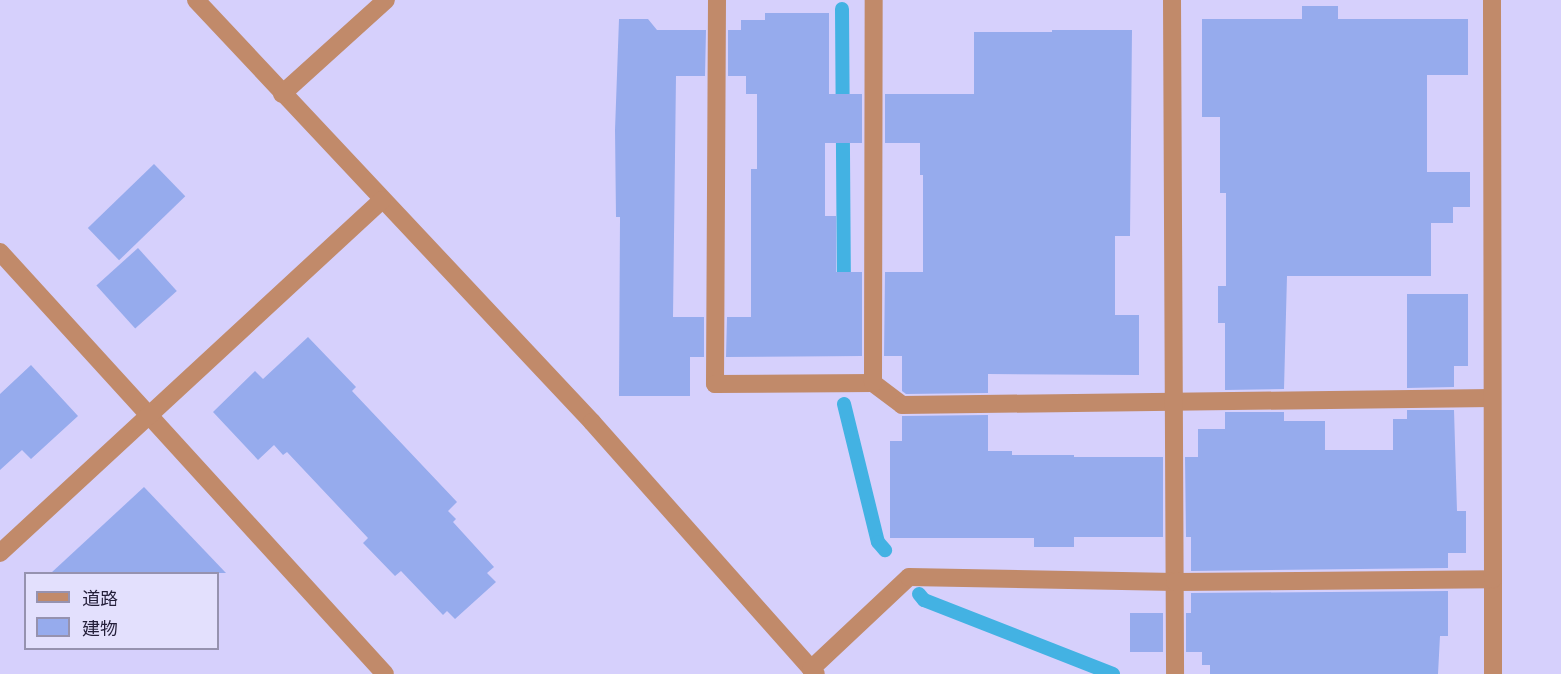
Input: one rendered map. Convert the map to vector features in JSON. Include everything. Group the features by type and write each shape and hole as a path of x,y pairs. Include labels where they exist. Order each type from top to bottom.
{"street":[{"path":"196,0 592,422 813,672 909,577 1175,582 1493,579"},
{"path":"282,94 386,0"},
{"path":"717,0 715,384 873,383 902,405 1492,398"},
{"path":"873,383 874,0"},
{"path":"1172,0 1175,674"},
{"path":"1492,0 1493,674"},
{"path":"0,553 382,200"},
{"path":"0,252 147,416 385,674"}],"building":[{"path":"1302,6 1338,6 1338,19 1468,19 1468,75 1427,75 1427,172 1470,172 1470,207 1453,207 1453,223 1431,223 1431,276 1287,276 1284,389 1225,390 1225,323 1218,323 1218,286 1226,286 1226,193 1220,193 1220,117 1202,117 1202,19 1302,19"},
{"path":"765,13 829,13 829,94 862,94 862,143 825,143 825,216 836,216 836,272 862,272 862,356 726,357 727,317 751,317 751,169 757,169 757,94 746,94 746,76 728,76 728,30 741,30 741,20 765,20"},
{"path":"619,19 648,19 657,30 706,30 705,76 676,76 673,317 704,317 704,357 690,357 690,396 619,396 620,217 616,217 615,130"},
{"path":"1052,30 1132,30 1130,236 1115,236 1115,315 1139,315 1139,375 988,374 988,393 906,394 902,391 902,356 884,356 885,272 923,272 923,175 920,175 920,143 885,143 885,94 974,94 974,32 1052,32"},
{"path":"154,164 185,196 119,260 88,228"},
{"path":"138,248 177,291 135,329 96,285"},
{"path":"1407,294 1468,294 1468,366 1454,366 1454,387 1407,388"},
{"path":"308,337 356,387 352,391 457,502 448,511 456,519 453,522 494,567 487,573 496,582 455,619 447,611 443,615 401,571 395,576 363,543 368,538 287,452 283,455 274,445 258,460 213,412 255,371 263,379"},
{"path":"31,365 78,416 31,459 22,450 0,470 0,394"},
{"path":"1407,410 1454,410 1457,511 1466,511 1466,553 1448,553 1448,568 1191,571 1191,537 1186,537 1185,457 1198,457 1198,429 1225,429 1225,412 1284,412 1284,421 1325,421 1325,450 1393,450 1393,419 1407,419"},
{"path":"988,415 988,451 1012,451 1012,455 1163,457 1163,537 1074,537 1074,547 1034,547 1034,538 890,538 890,441 902,441 902,416"},
{"path":"144,487 226,573 219,572 52,572"},
{"path":"1448,591 1448,636 1440,636 1438,674 1210,674 1210,665 1202,665 1202,652 1186,652 1186,613 1191,613 1191,593"},
{"path":"1130,613 1163,613 1163,652 1130,652"}],"waterway":[{"path":"842,9 844,289"},
{"path":"844,404 878,542 885,550"},
{"path":"919,594 924,600 1113,674"}]}
